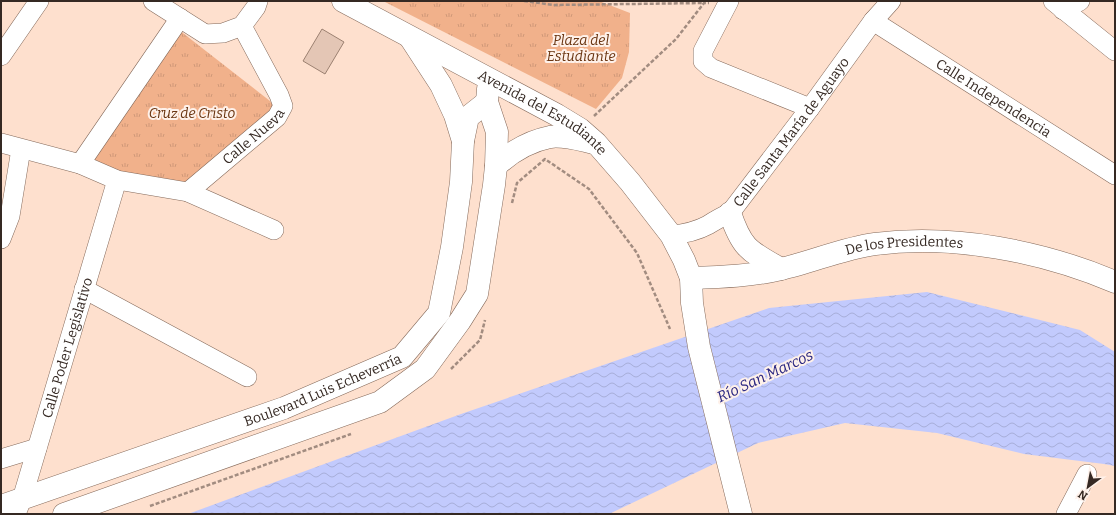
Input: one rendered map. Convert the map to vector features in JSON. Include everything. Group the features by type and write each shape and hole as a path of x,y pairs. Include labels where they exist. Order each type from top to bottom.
{"main road":[{"name":"Avenida del Estudiante","path":"343,1 557,115 580,129 596,143 630,182 671,235 684,260 691,278 692,303 699,347 741,514"},
{"path":"409,36 441,85 455,115 462,141"},
{"name":"Boulevard Luis Echeverría","path":"64,514 380,402 425,369 460,321 477,294 496,166 497,132 487,102 488,79"},
{"name":"Boulevard Luis Echeverría","path":"1,506 19,506 284,408 402,357 439,313 452,248 461,182 462,141 468,117 487,102"},
{"path":"496,166 507,155 526,145 551,137 596,143"},
{"path":"730,213 741,241 752,252 781,269"},
{"name":"De los Presidentes","path":"691,278 730,277 781,269 875,244 938,242 976,245 1027,252 1087,270 1115,282"}],"street":[{"path":"1,56 39,1"},
{"path":"153,1 205,34 223,33 242,26 256,7 258,1"},
{"name":"Calle Santa María de Aguayo","path":"671,235 692,231 730,213 810,108 873,21 890,1"},
{"path":"1058,6 1080,1"},
{"path":"728,2 703,51 703,61 711,68 810,108"},
{"path":"1058,6 1115,51"},
{"path":"80,164 180,18"},
{"name":"Calle Independencia","path":"873,21 1115,175"},
{"name":"Calle Nueva","path":"188,192 277,117 283,106 279,95 242,26"},
{"path":"1,144 80,164 117,180 188,192 274,230"},
{"path":"1,239 10,216 21,149"},
{"name":"Calle Poder Legislativo","path":"19,506 117,180"},
{"path":"84,289 247,377"},
{"path":"1,459 37,448"},
{"path":"1066,514 1087,474"}],"path":[{"path":"524,1 554,5 728,2"},
{"path":"580,129 676,39 704,3"}],"green space":[{"name":"Plaza del Estudiante","path":"383,1 599,1 630,13 629,52 622,78 596,109"},
{"name":"Cruz de Cristo","path":"179,30 270,101 275,107 186,186 129,175 90,158"}],"water":[{"name":"Río San Marcos","path":"927,292 1080,330 1115,352 1115,466 1024,454 937,433 845,423 758,443 609,514 188,514 461,414 769,308"}],"building":[{"path":"322,29 344,42 325,74 303,61"}]}
